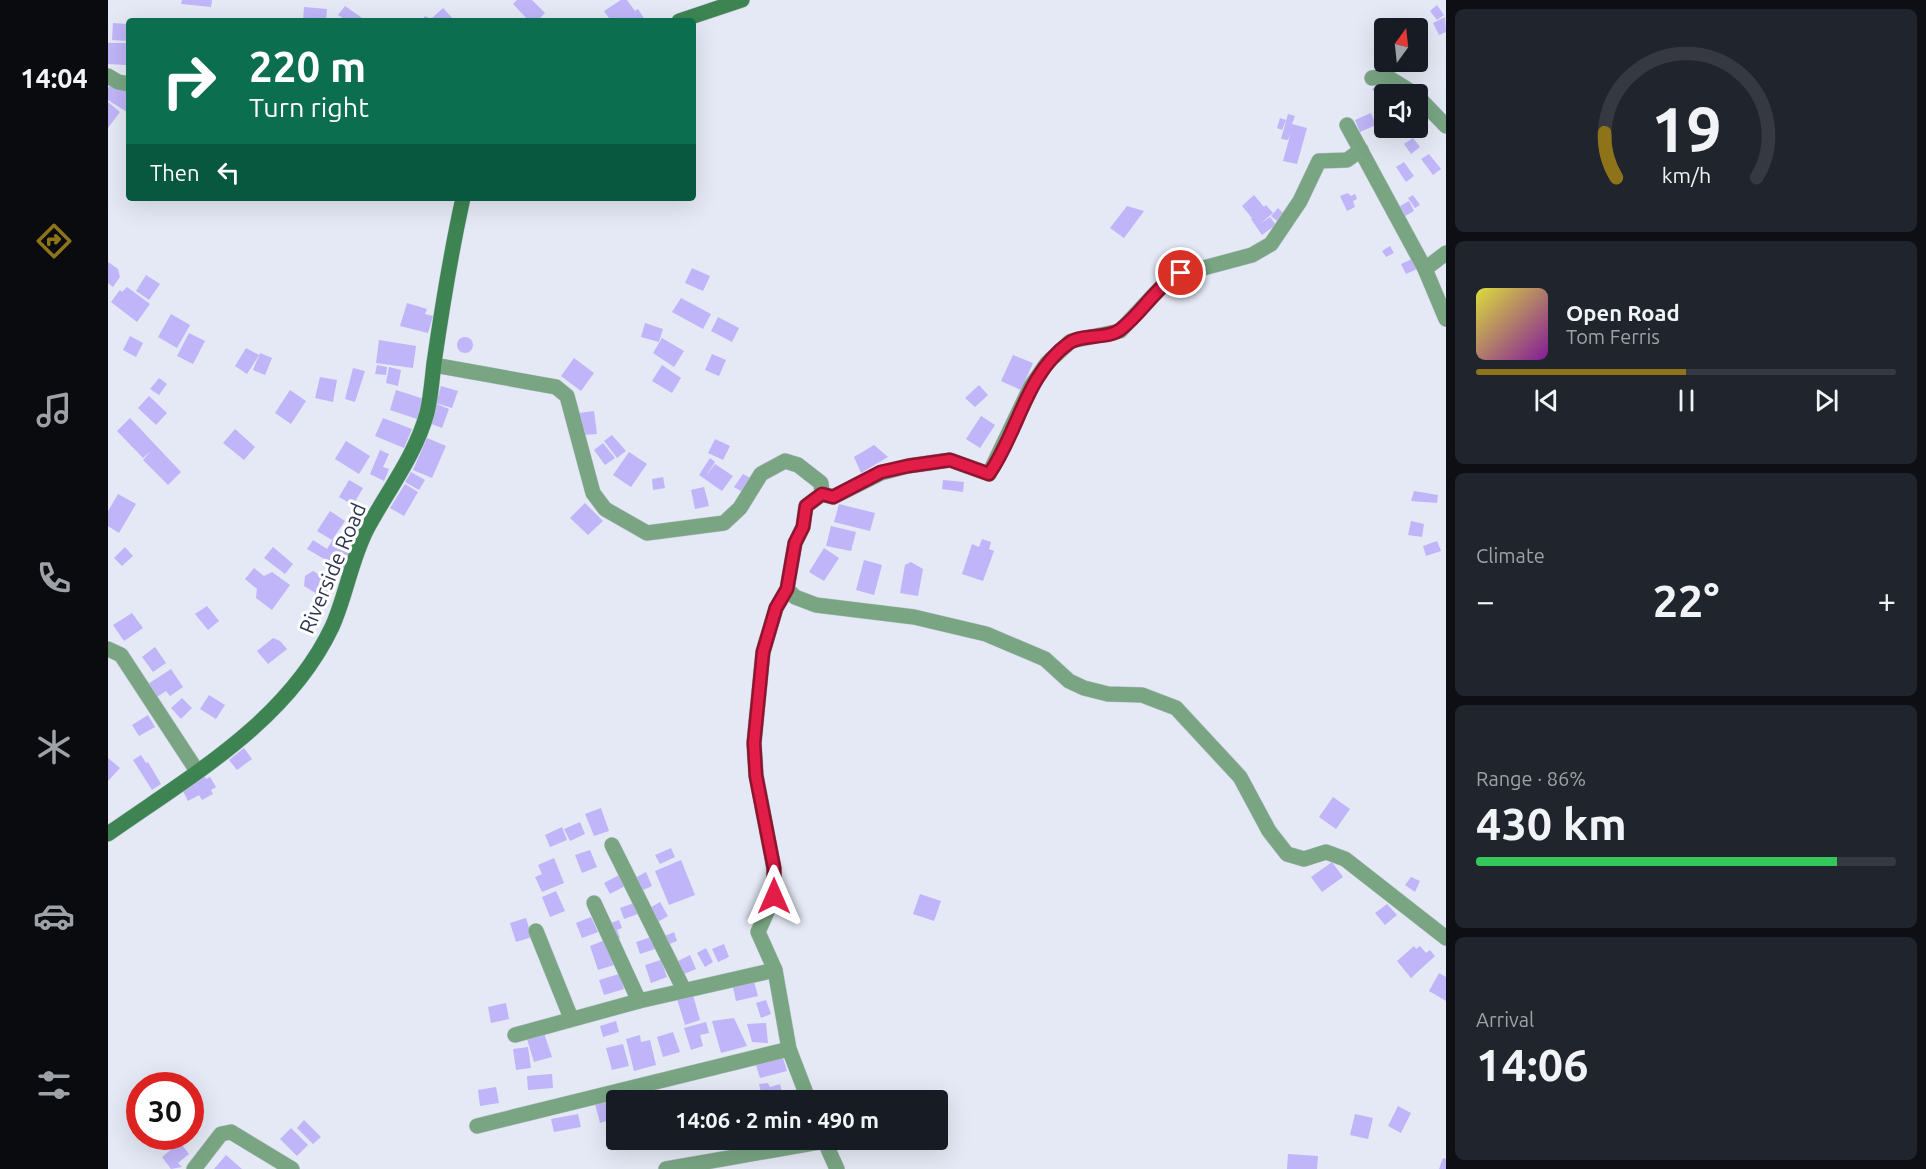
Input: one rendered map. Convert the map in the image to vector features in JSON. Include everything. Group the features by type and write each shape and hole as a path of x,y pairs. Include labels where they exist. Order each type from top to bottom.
{"street":[{"path":"688,18 742,0"},
{"path":"108,76 126,83"},
{"path":"1372,78 1386,76 1398,84"},
{"path":"1428,108 1446,126"},
{"path":"1347,125 1425,269 1446,319"},
{"path":"822,494 833,497 881,472 950,460 989,474 1031,387 1047,363 1071,341 1120,331 1166,282 1181,273 1252,255 1271,244 1300,201 1320,161 1347,160 1361,150"},
{"name":"Riverside Road","path":"108,834 232,747 266,718 317,655 332,627 366,531 412,453 426,416 461,201"},
{"path":"1425,269 1446,253"},
{"path":"434,364 556,387 567,396 593,493 605,509 647,533 724,523 740,508 761,474 785,461 798,465 821,483 822,494"},
{"path":"805,1090 789,1049 775,970 758,932 774,896 774,868 756,776 754,743 763,652 776,608 787,589 795,543 803,527 806,506 822,494"},
{"path":"787,589 795,597 816,605 914,617 987,634 1045,659 1070,681 1084,688 1108,694 1142,695 1176,708 1240,777 1269,831 1287,854 1304,859 1326,852 1345,859 1446,938"},
{"path":"108,649 121,656 197,771"},
{"path":"612,845 684,990"},
{"path":"594,903 639,1001"},
{"path":"536,932 571,1018"},
{"path":"515,1035 639,1001 775,970"},
{"path":"477,1126 789,1049"},
{"path":"194,1169 220,1134 231,1132 292,1169"},
{"path":"666,1169 773,1150"},
{"path":"828,1150 837,1169"}],"building":[{"path":"182,0 212,0 211,7 181,4"},
{"path":"517,0 532,0 545,13 540,18 526,18 513,4"},
{"path":"621,0 627,0 635,11 638,9 644,18 609,18 604,11"},
{"path":"1437,5 1444,15 1437,20 1430,11"},
{"path":"345,6 362,18 342,18 338,15"},
{"path":"304,7 327,9 326,18 303,18"},
{"path":"443,8 452,18 432,18"},
{"path":"1445,17 1446,32 1439,35 1433,23"},
{"path":"113,23 126,24 126,41 112,40"},
{"path":"108,43 126,43 126,65 108,64"},
{"path":"1388,80 1391,84 1378,84"},
{"path":"113,81 126,89 126,111 108,100 108,88"},
{"path":"108,102 120,112 108,128"},
{"path":"1371,113 1374,126 1360,132 1355,120"},
{"path":"1288,114 1295,116 1292,124 1307,128 1297,164 1283,161 1291,132 1288,140 1281,139"},
{"path":"1280,118 1286,120 1282,130 1277,128"},
{"path":"1413,138 1420,147 1411,154 1404,144"},
{"path":"1429,154 1441,169 1433,175 1421,159"},
{"path":"1404,162 1414,176 1406,182 1396,167"},
{"path":"1348,193 1351,196 1355,194 1357,199 1353,201 1355,207 1347,211 1340,196"},
{"path":"1254,195 1264,207 1266,205 1273,213 1260,224 1270,217 1276,225 1262,235 1242,206"},
{"path":"1413,195 1420,205 1415,208 1408,198"},
{"path":"1409,201 1414,211 1405,216 1400,206"},
{"path":"1127,206 1144,211 1124,238 1110,228"},
{"path":"1278,208 1284,214 1277,221 1271,216"},
{"path":"1390,246 1394,253 1386,257 1382,251"},
{"path":"1412,259 1417,269 1406,274 1401,264"},
{"path":"108,262 118,269 120,277 113,287 108,283"},
{"path":"692,268 710,276 703,291 685,283"},
{"path":"146,275 160,284 149,300 136,291"},
{"path":"127,287 150,304 137,322 111,302 120,290 122,292"},
{"path":"681,298 711,314 703,329 672,312"},
{"path":"407,303 427,309 425,314 433,316 428,333 400,326"},
{"path":"171,314 190,325 177,348 158,337"},
{"path":"718,317 739,328 732,342 711,331"},
{"path":"645,323 663,329 659,342 641,337"},
{"path":"189,333 205,341 193,364 177,356"},
{"path":"130,336 143,343 136,357 123,350"},
{"path":"465,337 471,339 473,345 471,351 465,353 459,351 457,345 459,339"},
{"path":"662,338 684,351 674,367 653,353"},
{"path":"379,340 416,346 413,368 376,363"},
{"path":"246,348 259,355 247,374 235,366"},
{"path":"260,353 272,358 265,375 253,370"},
{"path":"712,354 726,360 719,376 705,370"},
{"path":"1013,355 1033,363 1021,390 1001,381"},
{"path":"574,358 594,373 581,391 561,376"},
{"path":"377,365 387,367 386,375 375,374"},
{"path":"662,365 681,378 672,393 652,381"},
{"path":"389,367 401,370 398,386 386,383"},
{"path":"353,368 365,371 355,402 345,399"},
{"path":"320,377 337,380 333,402 315,398"},
{"path":"159,378 167,384 159,395 150,389"},
{"path":"979,385 988,395 975,407 965,398"},
{"path":"441,386 458,391 452,408 436,403"},
{"path":"290,390 306,401 291,424 275,413"},
{"path":"396,390 424,399 417,419 390,410"},
{"path":"149,396 167,413 156,425 138,408"},
{"path":"437,404 449,409 442,428 429,423"},
{"path":"594,411 597,434 581,435 579,413"},
{"path":"981,416 995,425 980,448 966,439"},
{"path":"130,418 181,472 168,485 143,460 151,451 143,458 117,431"},
{"path":"383,418 412,429 404,448 375,436"},
{"path":"235,429 255,447 244,460 223,443"},
{"path":"612,435 626,451 617,458 604,441"},
{"path":"427,438 446,446 432,478 413,470"},
{"path":"715,439 730,446 723,460 708,453"},
{"path":"346,441 370,456 359,474 335,459"},
{"path":"603,443 615,458 605,465 594,450"},
{"path":"874,445 888,457 861,473 854,457"},
{"path":"380,450 389,454 383,467 389,469 384,481 370,474"},
{"path":"629,452 647,464 631,487 613,475"},
{"path":"710,458 715,462 706,476 715,464 733,476 722,491 699,475"},
{"path":"411,472 425,480 419,490 405,482"},
{"path":"743,474 754,480 746,494 734,487"},
{"path":"663,477 665,488 653,490 652,479"},
{"path":"349,480 363,488 353,505 339,497"},
{"path":"943,480 964,482 963,492 942,489"},
{"path":"405,484 418,492 404,516 390,508"},
{"path":"704,487 709,506 695,509 691,490"},
{"path":"1414,491 1438,495 1437,503 1411,501"},
{"path":"118,494 136,504 119,533 108,526 108,511"},
{"path":"585,503 603,521 588,535 570,518"},
{"path":"839,504 875,513 870,531 834,522"},
{"path":"330,511 345,521 332,540 317,531"},
{"path":"1411,521 1424,524 1422,537 1408,535"},
{"path":"831,526 856,532 851,551 826,546"},
{"path":"333,539 356,552 345,571 307,549 313,540 327,549"},
{"path":"982,539 991,542 989,549 994,551 983,581 962,574 972,544 979,547"},
{"path":"1437,541 1441,551 1426,556 1423,546"},
{"path":"125,547 133,556 122,566 114,558"},
{"path":"273,547 293,564 285,574 264,558"},
{"path":"824,548 839,558 824,581 809,572"},
{"path":"864,560 882,565 874,595 856,590"},
{"path":"911,562 923,569 918,596 900,593 905,565"},
{"path":"254,568 264,576 272,572 290,585 272,610 256,598 257,589 245,579"},
{"path":"313,571 334,584 325,599 304,586 305,576"},
{"path":"207,606 219,621 208,630 195,614"},
{"path":"132,613 143,628 124,641 113,625"},
{"path":"273,638 280,641 287,649 268,664 257,651"},
{"path":"155,647 166,663 153,672 142,657"},
{"path":"171,669 183,687 170,696 166,691 157,697 148,684"},
{"path":"209,695 225,705 216,719 200,709"},
{"path":"182,698 192,708 181,719 171,708"},
{"path":"148,715 155,727 139,736 132,725"},
{"path":"244,748 252,759 237,770 229,760"},
{"path":"141,755 161,784 152,790 133,760"},
{"path":"108,758 120,768 108,781"},
{"path":"204,775 206,779 210,777 216,787 211,790 213,794 202,800 199,795 188,801 181,787"},
{"path":"1333,797 1350,809 1336,829 1319,817"},
{"path":"601,808 609,831 594,836 585,814"},
{"path":"580,822 585,834 570,841 564,829"},
{"path":"562,827 567,840 550,847 545,835"},
{"path":"671,848 675,857 660,864 655,855"},
{"path":"590,850 597,867 582,873 575,855"},
{"path":"554,858 564,883 542,892 535,877 542,874 538,865"},
{"path":"681,860 695,895 669,905 655,871"},
{"path":"1332,862 1343,877 1322,892 1311,877"},
{"path":"646,872 652,886 639,892 633,879"},
{"path":"619,875 625,886 610,894 604,883"},
{"path":"1411,877 1420,881 1415,892 1405,885"},
{"path":"556,891 565,911 550,917 542,897"},
{"path":"920,894 941,901 934,921 913,914"},
{"path":"660,902 668,916 656,923 648,909"},
{"path":"634,903 638,914 624,919 620,908"},
{"path":"1387,904 1397,915 1385,925 1375,913"},
{"path":"591,917 598,932 582,938 576,923"},
{"path":"526,918 532,937 516,942 510,923"},
{"path":"619,920 622,928 617,930 620,938 614,940 608,924"},
{"path":"674,932 677,941 667,945 663,937"},
{"path":"651,937 655,949 640,954 636,942"},
{"path":"605,940 614,965 598,970 590,946"},
{"path":"724,944 729,957 718,962 712,949"},
{"path":"1414,946 1416,949 1420,946 1426,953 1430,950 1435,956 1411,978 1397,961"},
{"path":"706,948 713,962 705,967 697,953"},
{"path":"690,955 696,969 684,974 678,961"},
{"path":"661,960 667,977 651,983 645,965"},
{"path":"1439,973 1446,977 1446,1001 1429,991"},
{"path":"619,974 624,989 604,995 599,980"},
{"path":"753,978 758,996 736,1001 732,983"},
{"path":"693,995 700,1020 685,1025 677,999"},
{"path":"766,1000 771,1014 761,1018 756,1003"},
{"path":"506,1003 509,1019 491,1023 488,1007"},
{"path":"734,1018 747,1046 721,1053 712,1021"},
{"path":"616,1021 619,1032 603,1037 600,1026"},
{"path":"706,1022 709,1033 700,1035 703,1046 691,1050 684,1028"},
{"path":"766,1023 768,1043 752,1042 747,1024"},
{"path":"673,1032 680,1052 663,1057 657,1037"},
{"path":"544,1033 552,1057 534,1062 527,1039"},
{"path":"640,1035 641,1042 650,1040 656,1065 634,1071 626,1039"},
{"path":"623,1044 629,1066 612,1070 606,1048"},
{"path":"528,1047 531,1068 516,1070 513,1049"},
{"path":"782,1055 787,1071 760,1078 755,1062"},
{"path":"552,1074 553,1088 528,1090 527,1076"},
{"path":"768,1083 770,1087 780,1084 782,1090 760,1090 759,1084"},
{"path":"496,1087 499,1103 480,1106 478,1090"},
{"path":"606,1101 606,1121 600,1123 595,1104"},
{"path":"1398,1106 1411,1113 1401,1133 1388,1126"},
{"path":"578,1114 581,1127 554,1132 551,1119"},
{"path":"1355,1114 1373,1118 1368,1139 1350,1135"},
{"path":"304,1120 321,1137 313,1144 297,1128"},
{"path":"291,1128 308,1145 297,1156 280,1139"},
{"path":"170,1150 186,1150 189,1154 178,1163 182,1167 171,1169 162,1157"},
{"path":"1288,1154 1318,1156 1317,1169 1287,1169"},
{"path":"226,1155 242,1169 214,1169"},
{"path":"1443,1158 1446,1159 1446,1169 1439,1169"}],"route":[{"path":"774,896 774,868 756,776 754,743 763,652 776,608 787,589 795,543 803,527 806,506 822,494 833,497 881,472 908,466 950,460 989,474 1031,387 1047,363 1071,341 1120,331 1166,282 1181,273"}]}
